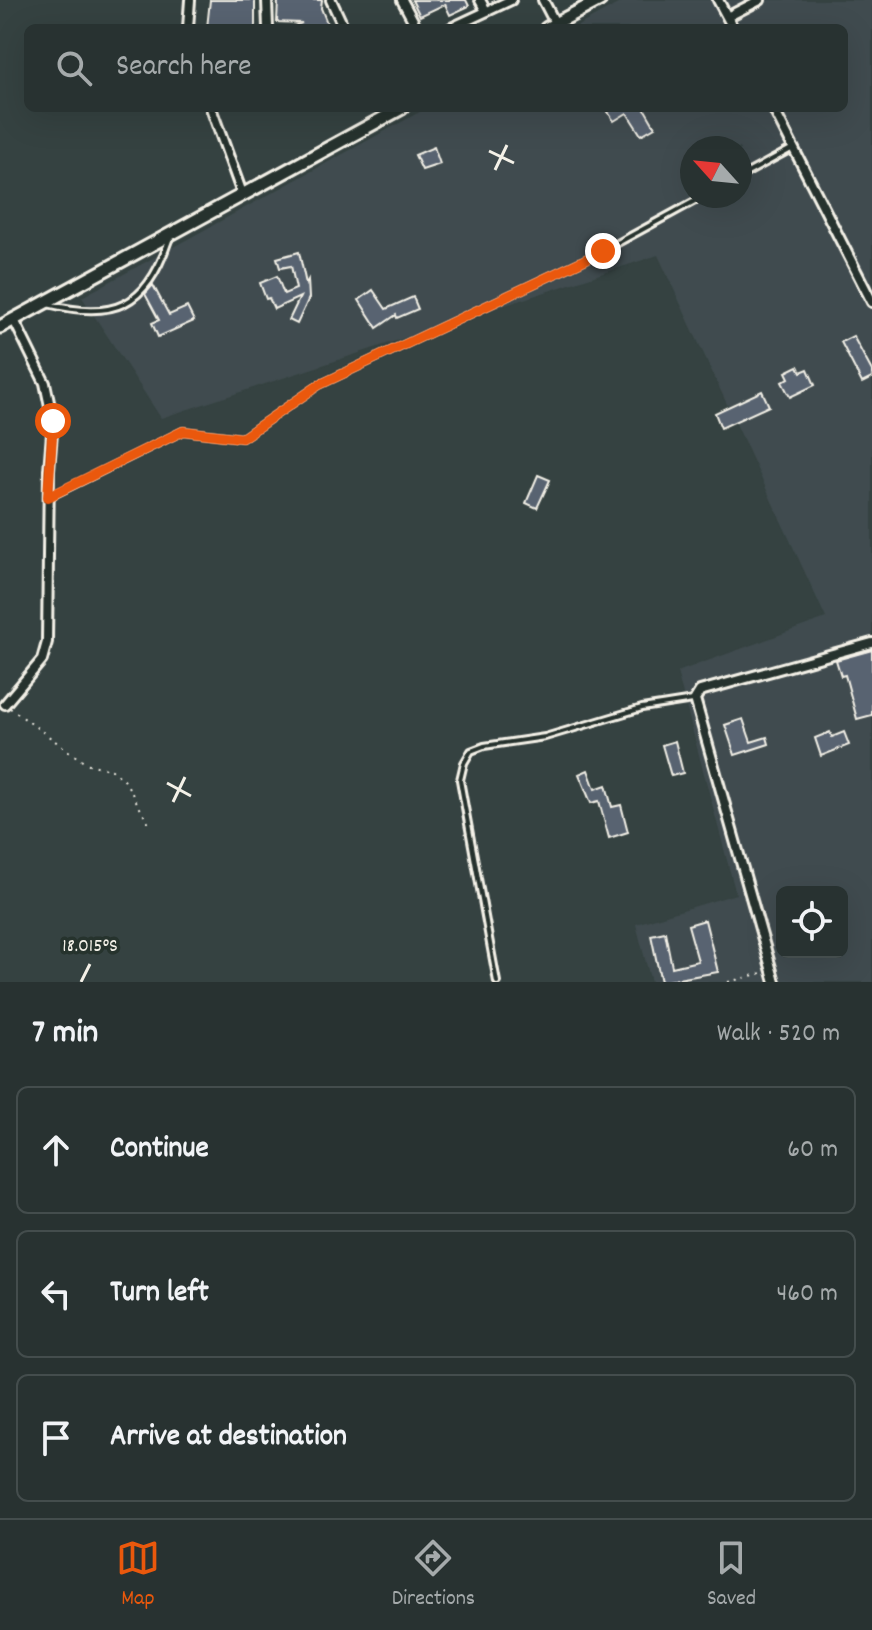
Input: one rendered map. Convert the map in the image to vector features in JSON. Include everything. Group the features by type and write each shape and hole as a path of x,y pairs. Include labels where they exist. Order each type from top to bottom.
{"main road":[{"path":"555,24 600,0"},
{"path":"0,327 395,112"}],"street":[{"path":"188,24 190,0"},
{"path":"267,0 268,24"},
{"path":"331,0 342,24"},
{"path":"402,0 415,24"},
{"path":"480,0 486,11"},
{"path":"459,24 511,0"},
{"path":"543,0 550,24"},
{"path":"718,0 731,24"},
{"path":"727,17 760,0"},
{"path":"212,112 243,196"},
{"path":"775,112 872,302"},
{"path":"5,704 46,652 48,497 53,435 52,409 45,383 14,320"},
{"path":"775,982 695,699 700,691 872,643"}],"lane":[{"path":"752,170 793,148"},
{"path":"48,497 183,431 242,438 319,385 603,251 682,208"},
{"path":"45,304 89,312 111,310 123,305 148,284 170,236"},
{"path":"497,982 460,780 471,751 484,746 545,737 642,708 695,699"}],"path":[{"path":"5,704 85,763 112,770 125,781 150,826"},
{"path":"728,982 772,970"}],"shaded area":[{"path":"625,0 872,0 872,982 651,982 636,924 736,894 677,672 826,618 658,255 161,418 82,297 420,112 848,112 848,24 581,24"}],"building":[{"path":"210,0 255,0 255,24 207,24"},
{"path":"278,0 322,0 321,8 327,24 299,24 302,23 277,22"},
{"path":"412,0 466,0 469,6 450,15 445,4 420,16"},
{"path":"608,112 646,112 655,127 641,135 627,113 614,121"},
{"path":"434,147 440,164 422,170 415,155"},
{"path":"299,252 306,284 308,280 309,298 297,324 289,320 300,297 274,309 260,283 277,276 284,294 296,289 291,266 280,268 277,258"},
{"path":"153,285 169,315 187,307 194,321 158,337 152,323 159,320 145,294"},
{"path":"373,290 386,309 413,297 418,309 397,318 396,315 377,328 359,300"},
{"path":"853,336 872,371 872,378 862,383 841,342"},
{"path":"798,366 801,372 808,369 815,385 790,397 782,382 789,378 786,372"},
{"path":"762,391 769,406 721,428 715,413"},
{"path":"538,475 550,480 537,508 526,503"},
{"path":"872,650 872,715 857,719 845,675 841,676 836,660"},
{"path":"743,719 751,742 767,737 769,744 735,755 725,725"},
{"path":"830,732 832,737 844,732 849,745 821,756 815,738"},
{"path":"675,741 683,773 671,776 662,745"},
{"path":"588,770 595,789 606,785 612,807 621,805 628,832 609,838 599,801 591,803 579,774"},
{"path":"705,920 718,972 661,982 651,935 665,932 672,967 698,961 688,925"}],"route":[{"path":"53,421 48,497 183,431 242,438 319,385 373,357 603,251"}]}
